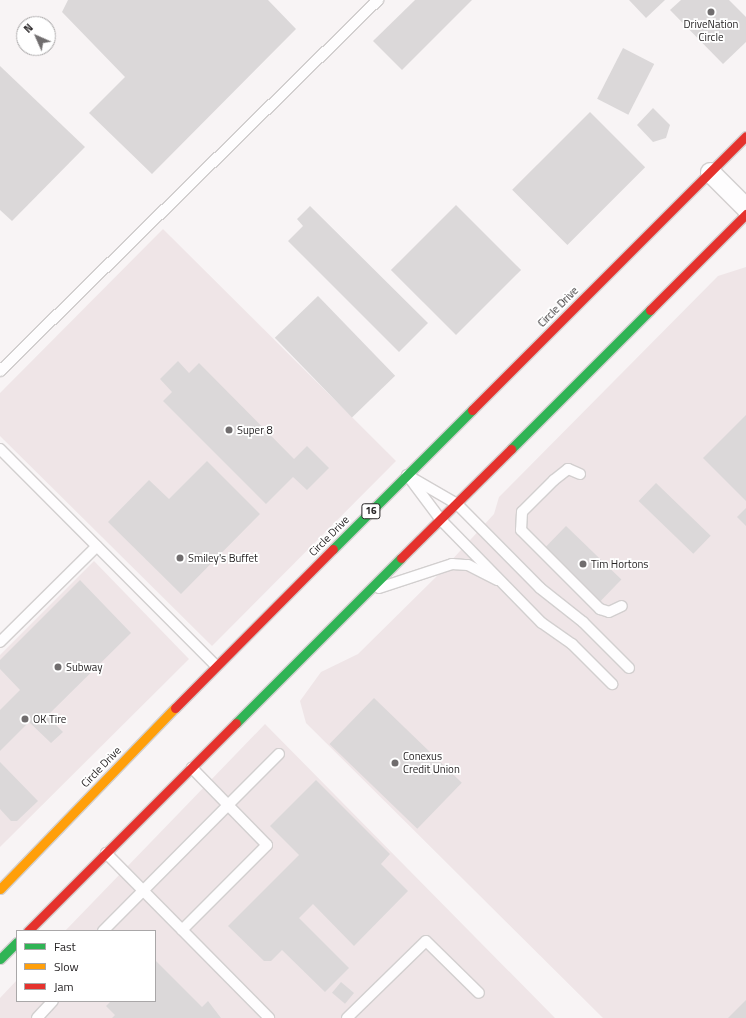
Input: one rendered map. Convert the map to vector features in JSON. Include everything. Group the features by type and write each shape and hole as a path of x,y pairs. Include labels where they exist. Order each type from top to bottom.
{"highway":[{"name":"Circle Drive","path":"0,889 216,666 746,136"},
{"path":"29,930 746,214"},
{"path":"0,959 16,945"}],"street":[{"path":"710,172 746,208"}],"lane":[{"path":"0,371 378,0"},
{"path":"0,449 216,666"},
{"path":"580,474 568,469 554,480 522,512 521,530 600,609 609,612 622,606"},
{"path":"407,475 457,504 540,588 583,622 629,668"},
{"path":"407,475 441,520 506,585 612,684"},
{"path":"0,642 97,546"},
{"path":"369,592 452,564 468,565 506,585"},
{"path":"104,930 279,754"},
{"path":"182,930 267,845 192,768"},
{"path":"106,854 269,1018"},
{"path":"347,1018 426,941 479,993"},
{"path":"36,1018 52,1002"}],"shaded area":[{"path":"163,229 396,461 212,646 0,436 0,393"},
{"path":"746,267 746,1018 603,1018 306,723 300,701 321,672 358,654 438,575 494,514 499,497 718,276"},
{"path":"94,561 189,659 0,847 0,655"},
{"path":"265,724 555,1018 0,1018 0,998 16,981 16,1002 156,1002 156,930 66,930"}],"building":[{"path":"68,0 268,0 296,29 152,174 89,113 125,77 62,12"},
{"path":"415,0 472,0 402,70 373,41"},
{"path":"629,0 665,0 646,18"},
{"path":"681,0 729,0 746,17 746,42 723,64 670,10"},
{"path":"623,48 654,64 628,115 597,99"},
{"path":"0,66 85,147 12,221 0,210"},
{"path":"653,108 670,125 666,138 653,142 637,125"},
{"path":"590,112 645,167 567,245 512,190"},
{"path":"456,205 521,270 456,335 391,270"},
{"path":"310,206 428,323 399,352 288,241 303,226 297,219"},
{"path":"318,296 395,376 352,418 275,338"},
{"name":"Super 8","path":"178,361 189,373 199,363 294,459 307,446 329,468 307,490 293,477 266,504 163,401 172,392 160,379"},
{"path":"746,415 746,501 703,458"},
{"name":"Smiley's Buffet","path":"207,461 260,514 181,594 108,522 149,480 169,499"},
{"path":"656,483 711,536 693,554 639,501"},
{"path":"746,508 746,526 737,517"},
{"name":"Tim Hortons","path":"566,526 621,579 600,602 544,548"},
{"path":"80,580 131,633 47,716 63,732 51,743 29,722 0,751 0,710 20,690 0,669 0,660"},
{"name":"Conexus Credit Union","path":"374,698 462,783 417,829 330,744"},
{"path":"0,762 38,801 17,821 11,821 0,809"},
{"path":"316,780 390,854 381,864 408,891 354,946 313,904 299,918 349,968 325,992 282,950 271,961 264,961 228,926 299,855 270,826"},
{"path":"156,961 202,1007 208,1001 221,1018 112,1018 115,1015 106,1006 110,1002 156,1002"},
{"path":"341,982 354,993 345,1004 332,993"},
{"path":"746,1000 746,1018 728,1018"}],"traffic: fast":[{"path":"511,449 650,310"},
{"path":"333,549 472,410"},
{"path":"236,723 401,558"},
{"path":"0,959 16,943"}],"traffic: slow":[{"path":"0,889 175,708"}],"traffic: jam":[{"path":"472,410 746,136"},
{"path":"650,310 746,214"},
{"path":"401,558 511,449"},
{"path":"175,708 333,549"},
{"path":"29,930 236,723"}],"place":[{"name":"DriveNation Circle","path":"711,12"},
{"name":"Super 8","path":"229,430"},
{"name":"Smiley's Buffet","path":"180,558"},
{"name":"Tim Hortons","path":"583,564"},
{"name":"Subway","path":"58,667"},
{"name":"OK Tire","path":"25,719"},
{"name":"Conexus Credit Union","path":"395,763"}]}
